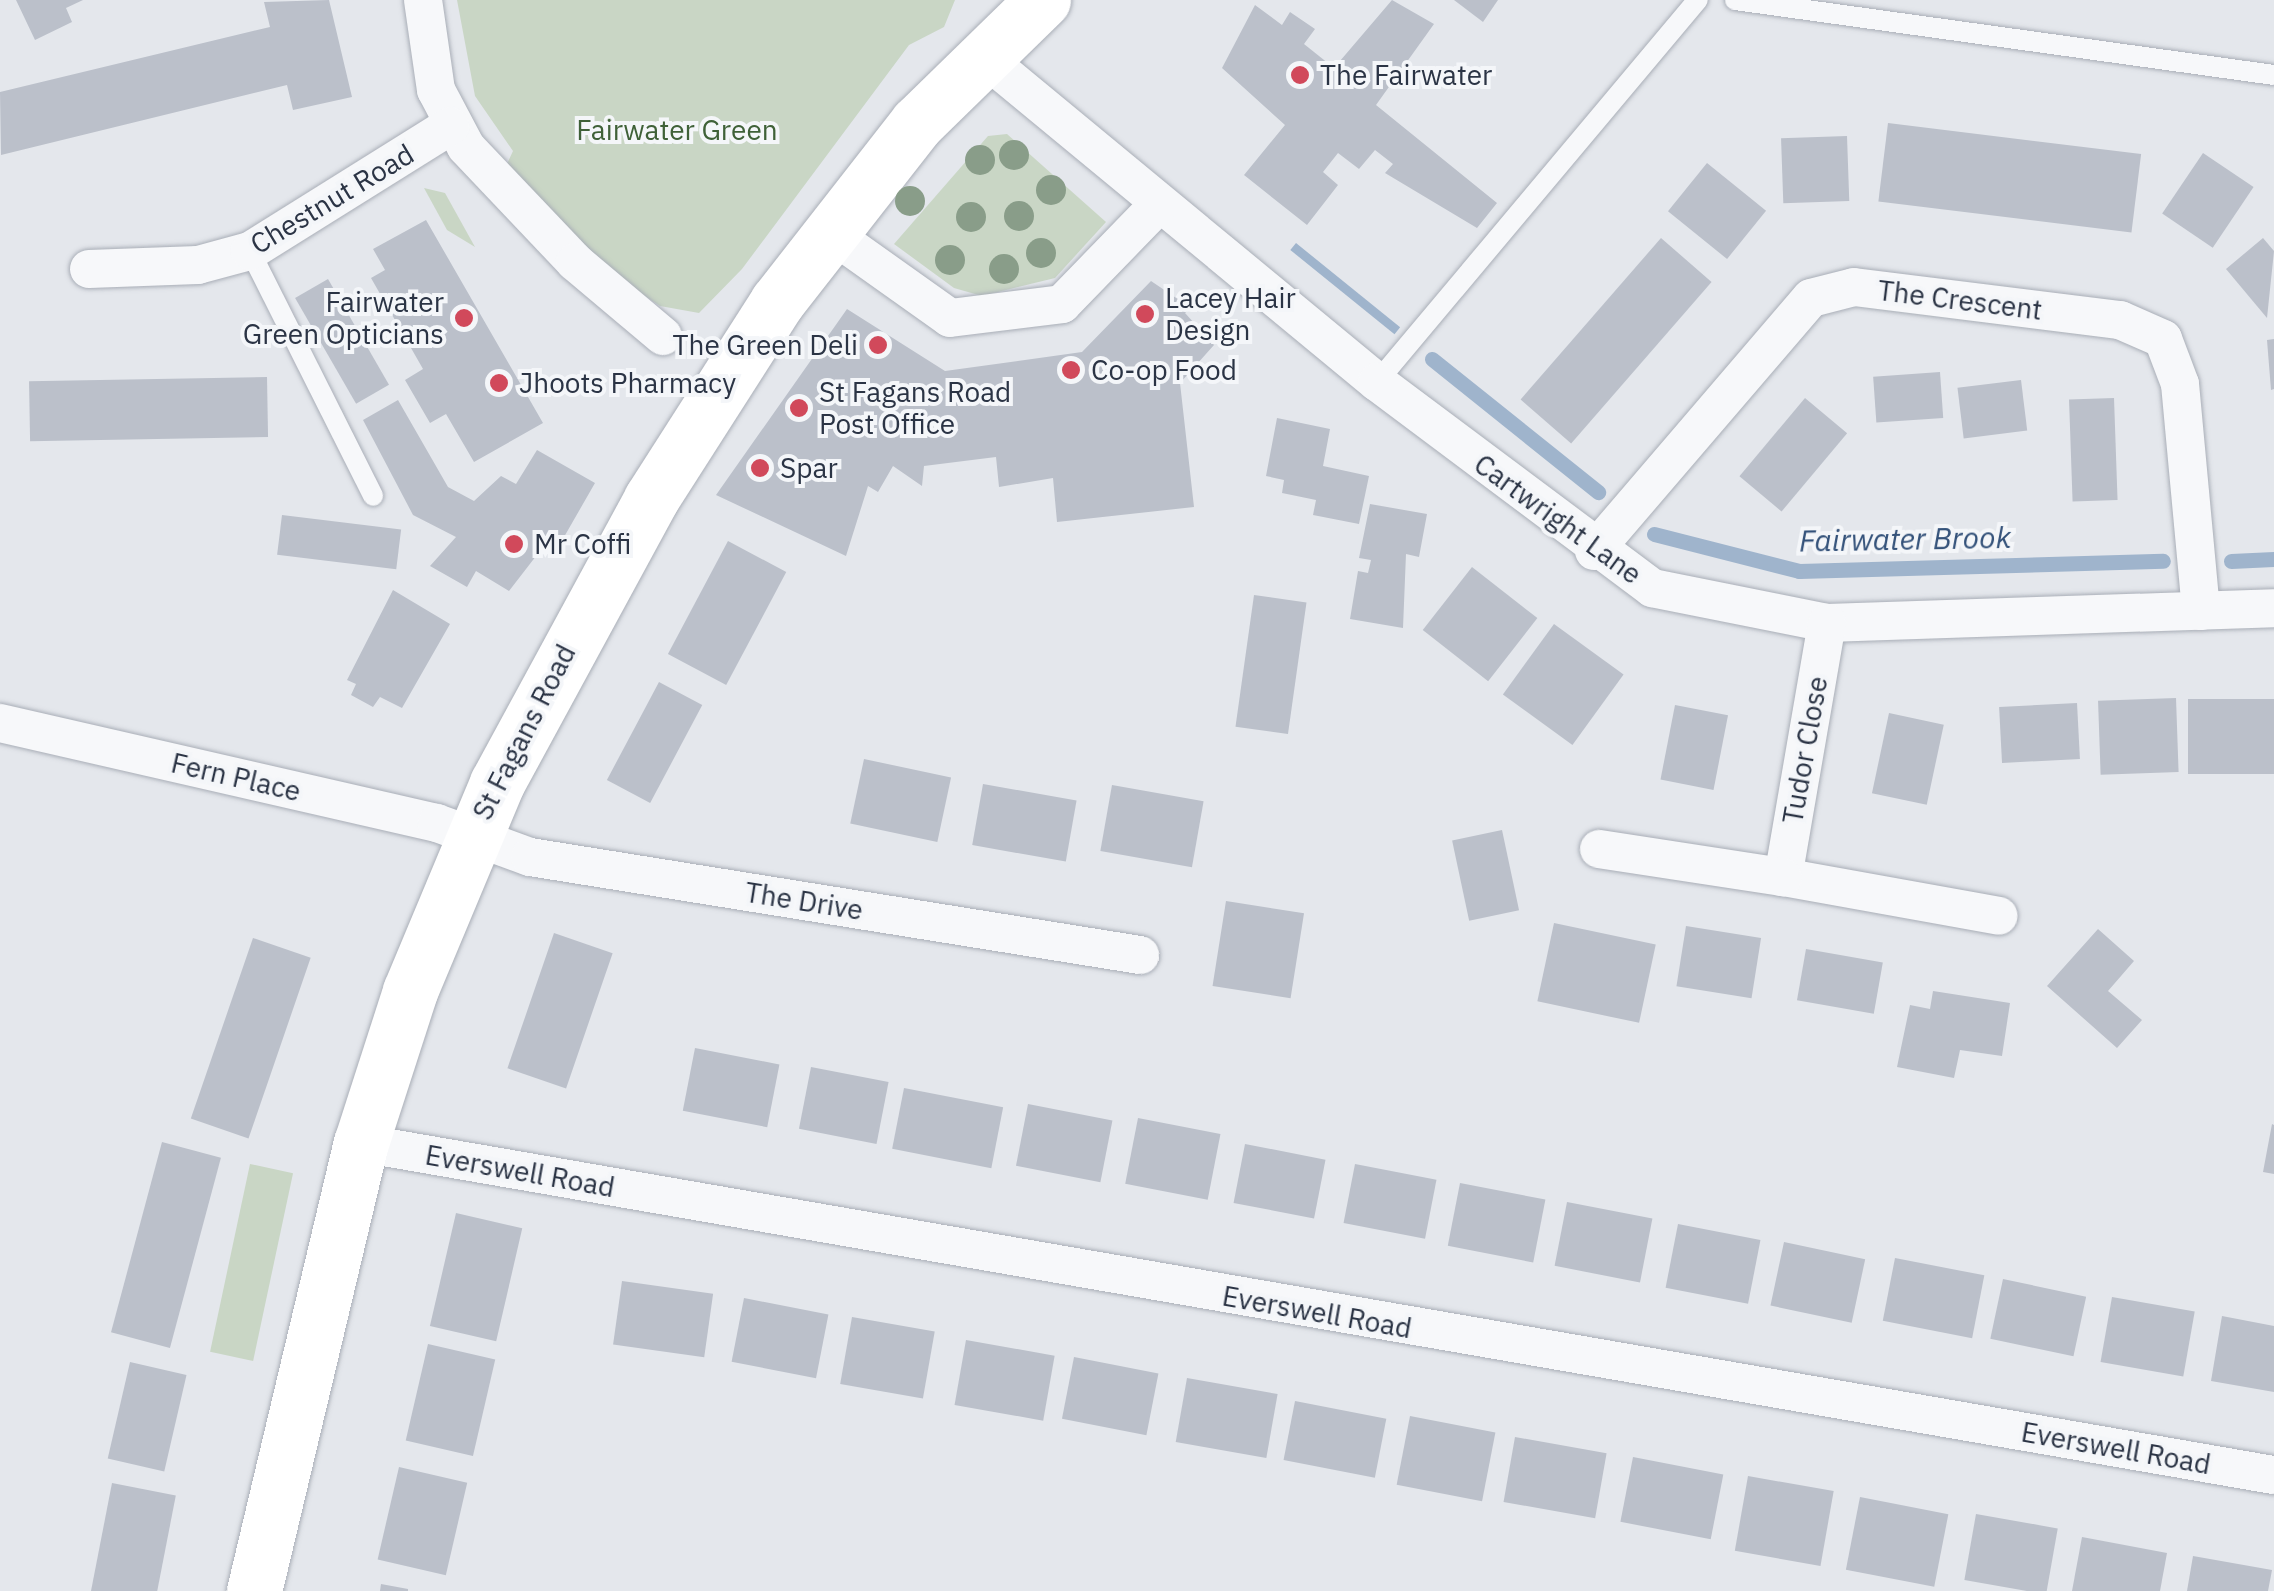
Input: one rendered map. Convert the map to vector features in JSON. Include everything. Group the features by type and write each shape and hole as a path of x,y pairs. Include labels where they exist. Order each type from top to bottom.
{"street":[{"path":"424,0 450,126 552,240 663,336"},
{"name":"St Fagans Road","path":"254,1591 361,1144 471,837 651,499 829,232 980,54 1033,3"},
{"name":"Cartwright Lane","path":"980,54 1377,382 1594,551 1698,603 1827,623 2274,608"},
{"name":"Chestnut Road","path":"89,269 198,265 250,251 450,126"},
{"path":"829,232 950,318 1062,304 1159,204"},
{"name":"The Crescent","path":"1594,551 1811,298 1854,287 2120,320 2163,339 2180,384 2201,611"},
{"name":"Tudor Close","path":"1783,878 1827,623"},
{"name":"Fern Place","path":"0,723 471,837"},
{"name":"The Drive","path":"471,837 530,857 1140,955"},
{"path":"1600,849 1999,916"},
{"name":"Everswell Road","path":"361,1144 2274,1475"}],"lane":[{"path":"1377,382 1698,0"},
{"path":"1735,0 2274,75"},
{"path":"250,251 372,496"}],"green space":[{"name":"Fairwater Green","path":"457,0 955,0 944,27 909,45 742,269 699,313 660,306 604,269 506,166 513,151 475,96"},
{"path":"1007,134 1106,222 1055,278 982,296 954,288 894,244 988,136"},
{"path":"424,188 445,193 475,247 447,230"},
{"path":"250,1164 293,1173 253,1361 210,1352"}],"water":[{"path":"1296,243 1400,327 1394,334 1290,250"}],"building":[{"path":"16,0 83,0 66,8 72,22 35,40"},
{"path":"329,0 352,97 293,110 287,85 1,155 0,92 270,27 264,2"},
{"path":"1392,0 1434,24 1376,105 1497,203 1477,228 1385,173 1393,164 1375,150 1359,169 1338,153 1323,172 1338,185 1307,225 1244,175 1285,125 1222,68 1255,5 1282,25 1290,12 1315,29 1304,44 1334,68"},
{"path":"1454,0 1498,0 1483,22"},
{"path":"1888,123 2141,154 2131,232 1878,201"},
{"path":"1847,136 1849,201 1783,203 1781,138"},
{"path":"2203,153 2254,187 2213,248 2162,214"},
{"path":"1707,163 1766,211 1727,259 1668,211"},
{"path":"426,220 543,423 474,462 446,414 430,423 405,380 423,369 371,278 385,270 373,249"},
{"path":"1661,238 1712,282 1571,443 1521,400"},
{"path":"2263,238 2274,251 2267,318 2226,269"},
{"path":"328,279 389,385 356,404 295,298"},
{"path":"1151,281 1191,308 1185,313 1214,345 1180,383 1194,507 1057,522 1053,478 999,487 996,457 924,466 922,486 893,466 878,492 868,486 846,556 716,495 847,309 945,371 1082,352"},
{"path":"2274,339 2274,389 2271,390 2267,340"},
{"path":"1940,372 1943,418 1876,423 1873,377"},
{"path":"267,377 268,437 30,441 29,381"},
{"path":"2021,380 2027,431 1964,438 1957,388"},
{"path":"1805,398 1847,433 1782,511 1739,476"},
{"path":"2114,398 2118,500 2073,502 2069,400"},
{"path":"398,400 448,487 474,501 501,476 516,484 537,450 595,483 560,544 550,538 509,591 476,571 467,587 430,566 456,537 413,515 363,420"},
{"path":"1277,418 1330,429 1323,466 1369,476 1359,524 1313,515 1316,500 1282,493 1284,480 1266,476"},
{"path":"1370,504 1427,514 1419,557 1406,554 1403,628 1350,619 1358,571 1368,573 1371,560 1359,558"},
{"path":"282,515 401,530 396,569 277,555"},
{"path":"728,541 786,572 726,685 668,654"},
{"path":"1472,567 1537,618 1488,681 1423,630"},
{"path":"393,590 450,624 402,708 380,697 373,707 351,695 356,684 347,680"},
{"path":"1254,595 1306,602 1288,734 1235,727"},
{"path":"1554,624 1624,675 1572,745 1503,694"},
{"path":"659,682 702,705 650,803 607,780"},
{"path":"2176,698 2179,772 2101,775 2098,701"},
{"path":"2188,699 2274,699 2274,774 2188,774"},
{"path":"2077,703 2080,759 2002,763 1999,707"},
{"path":"1675,705 1728,715 1714,790 1660,780"},
{"path":"1889,713 1944,725 1927,805 1872,793"},
{"path":"864,759 951,778 937,842 850,824"},
{"path":"983,784 1077,800 1066,862 972,845"},
{"path":"1112,785 1204,801 1192,867 1100,851"},
{"path":"1502,830 1519,910 1469,921 1452,841"},
{"path":"1226,901 1304,913 1291,998 1213,986"},
{"path":"1554,923 1656,945 1639,1023 1537,1001"},
{"path":"1686,926 1761,938 1752,998 1676,986"},
{"path":"2098,929 2134,961 2108,991 2142,1020 2117,1048 2047,986"},
{"path":"554,933 613,953 566,1088 507,1068"},
{"path":"253,938 311,958 248,1138 191,1119"},
{"path":"1806,949 1883,963 1874,1014 1797,1000"},
{"path":"1933,991 2010,1003 2002,1056 1960,1050 1954,1078 1897,1067 1910,1005 1930,1009"},
{"path":"695,1048 779,1064 767,1127 683,1111"},
{"path":"811,1067 889,1082 877,1144 799,1129"},
{"path":"904,1088 1003,1107 991,1168 892,1149"},
{"path":"1028,1104 1112,1120 1100,1182 1016,1166"},
{"path":"1138,1118 1220,1134 1208,1200 1125,1184"},
{"path":"2274,1125 2274,1174 2263,1172"},
{"path":"162,1142 221,1158 170,1348 111,1332"},
{"path":"1245,1144 1325,1160 1314,1219 1234,1203"},
{"path":"1355,1164 1436,1180 1425,1239 1344,1223"},
{"path":"1460,1183 1545,1200 1533,1262 1448,1246"},
{"path":"1567,1202 1652,1219 1640,1282 1555,1266"},
{"path":"456,1213 522,1228 496,1341 430,1326"},
{"path":"1678,1224 1760,1240 1748,1304 1666,1288"},
{"path":"1784,1242 1865,1259 1852,1323 1770,1306"},
{"path":"1895,1258 1984,1275 1972,1338 1883,1321"},
{"path":"2003,1279 2086,1297 2073,1356 1990,1339"},
{"path":"622,1281 713,1294 704,1357 613,1344"},
{"path":"2112,1297 2195,1312 2183,1377 2101,1362"},
{"path":"744,1298 828,1314 816,1378 732,1362"},
{"path":"2222,1316 2274,1326 2274,1392 2211,1381"},
{"path":"852,1317 935,1332 923,1399 840,1384"},
{"path":"966,1340 1055,1356 1043,1421 955,1405"},
{"path":"428,1344 495,1360 473,1456 406,1440"},
{"path":"1074,1357 1158,1373 1146,1435 1062,1419"},
{"path":"130,1362 187,1375 164,1472 108,1458"},
{"path":"1187,1378 1278,1394 1266,1458 1176,1442"},
{"path":"1295,1401 1386,1419 1375,1478 1284,1460"},
{"path":"1410,1416 1495,1433 1482,1501 1397,1485"},
{"path":"1515,1437 1607,1453 1595,1518 1504,1502"},
{"path":"1633,1457 1723,1475 1711,1539 1620,1522"},
{"path":"399,1467 467,1483 446,1575 378,1560"},
{"path":"1748,1476 1834,1491 1820,1566 1735,1551"},
{"path":"112,1483 176,1495 157,1591 91,1591"},
{"path":"1860,1497 1948,1514 1934,1587 1846,1570"},
{"path":"1976,1514 2058,1528 2047,1591 1964,1580"},
{"path":"2082,1537 2167,1553 2160,1591 2072,1591"},
{"path":"2193,1556 2272,1570 2268,1591 2187,1591"},
{"path":"381,1584 408,1589 408,1591 380,1591"}],"waterway":[{"name":"Fairwater Brook","path":"1432,359 1598,492"},
{"name":"Fairwater Brook","path":"1654,534 1799,571 2163,561"},
{"name":"Fairwater Brook","path":"2231,561 2274,559"}],"place":[{"name":"The Fairwater","path":"1300,75"},
{"name":"Lacey Hair Design","path":"1145,314"},
{"name":"Fairwater Green Opticians","path":"464,318"},
{"name":"The Green Deli","path":"878,345"},
{"name":"Co-op Food","path":"1071,370"},
{"name":"Jhoots Pharmacy","path":"499,383"},
{"name":"St Fagans Road Post Office","path":"799,408"},
{"name":"Spar","path":"760,468"},
{"name":"Mr Coffi","path":"514,544"}]}
